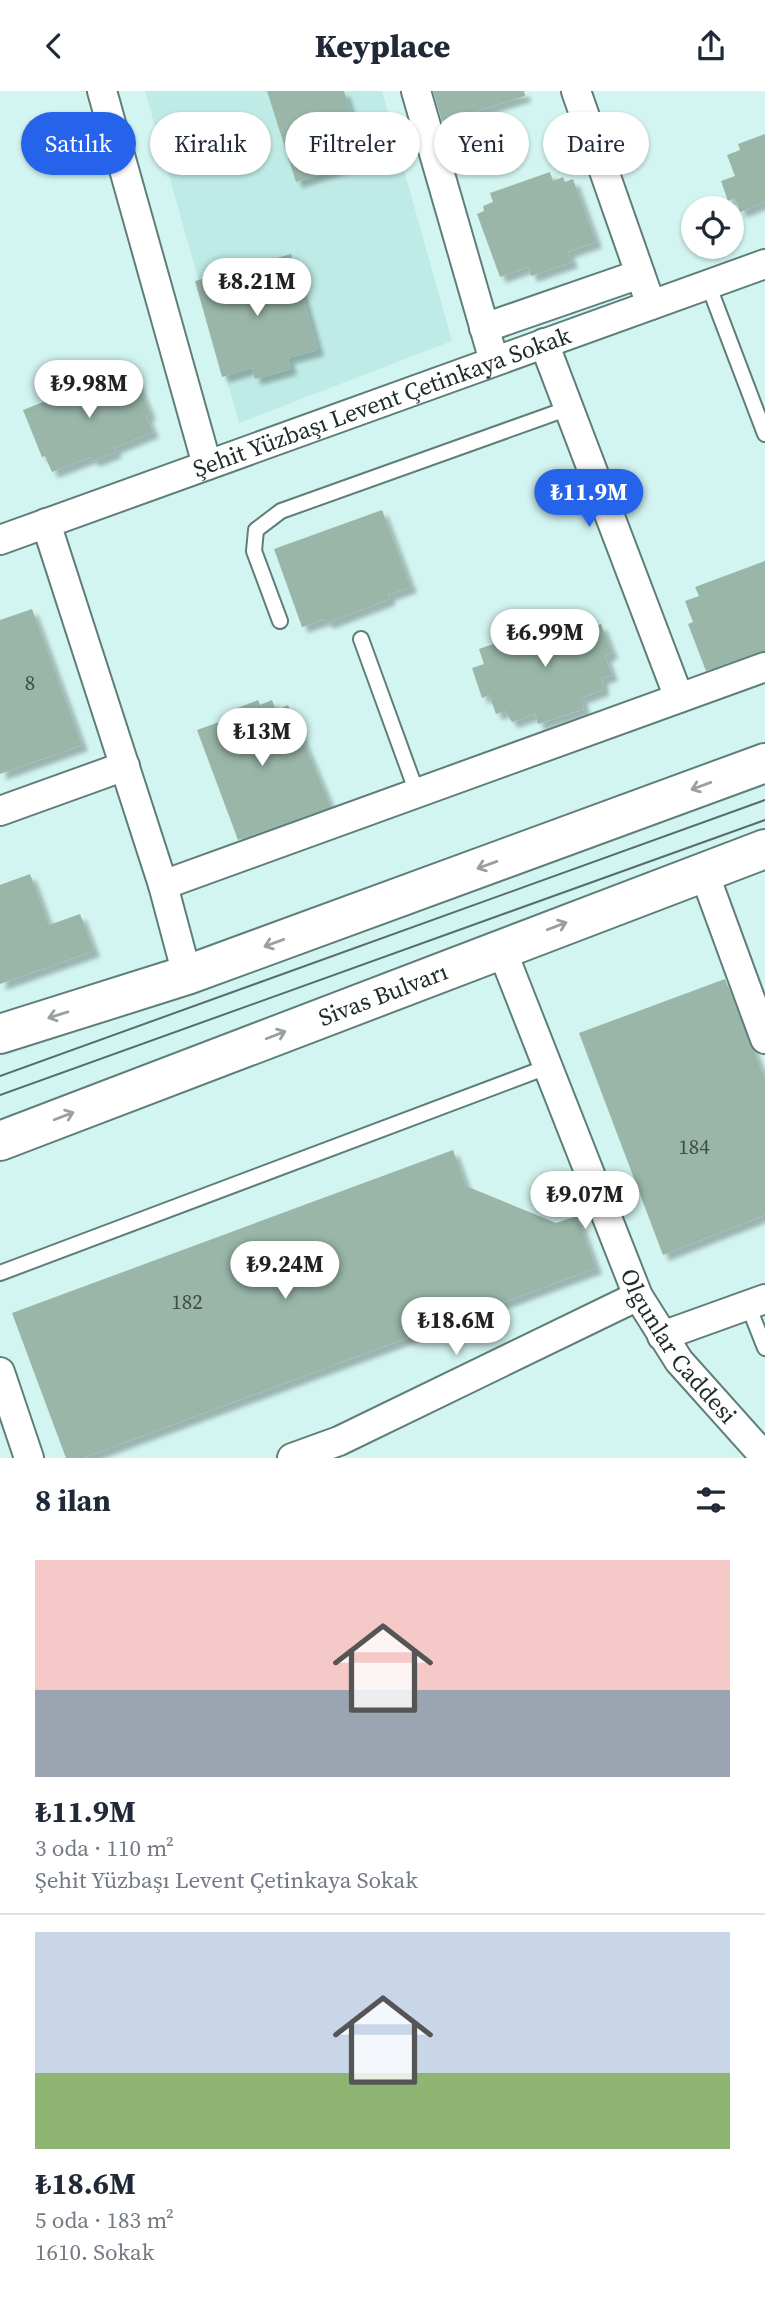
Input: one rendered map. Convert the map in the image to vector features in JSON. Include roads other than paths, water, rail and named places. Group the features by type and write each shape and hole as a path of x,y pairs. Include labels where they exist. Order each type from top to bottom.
{"highway":[{"path":"0,1034 187,975 765,763"},
{"name":"Sivas Bulvarı","path":"0,1141 703,870 765,849"}],"street":[{"path":"102,91 207,465"},
{"path":"416,91 494,361"},
{"path":"576,91 651,305"},
{"name":"Şehit Yüzbaşı Levent Çetinkaya Sokak","path":"0,540 765,264"},
{"path":"484,328 640,274"},
{"path":"544,343 679,698"},
{"path":"46,523 163,885 187,975"},
{"path":"163,885 765,667"},
{"path":"0,811 125,766"},
{"path":"703,870 765,1039"},
{"name":"Olgunlar Caddesi","path":"501,948 638,1296 662,1336 705,1393 765,1457"},
{"path":"292,1458 343,1449 638,1296"},
{"path":"662,1336 757,1302"},
{"path":"0,1372 5,1403 29,1458"}],"lane":[{"path":"708,284 765,434"},
{"path":"280,621 254,551 256,530 281,511 569,408"},
{"path":"361,639 417,793"},
{"path":"0,1273 547,1067"},
{"path":"757,1302 765,1348"}],"tram line":[{"path":"0,1076 765,800"},
{"path":"0,1095 765,820"}]}
